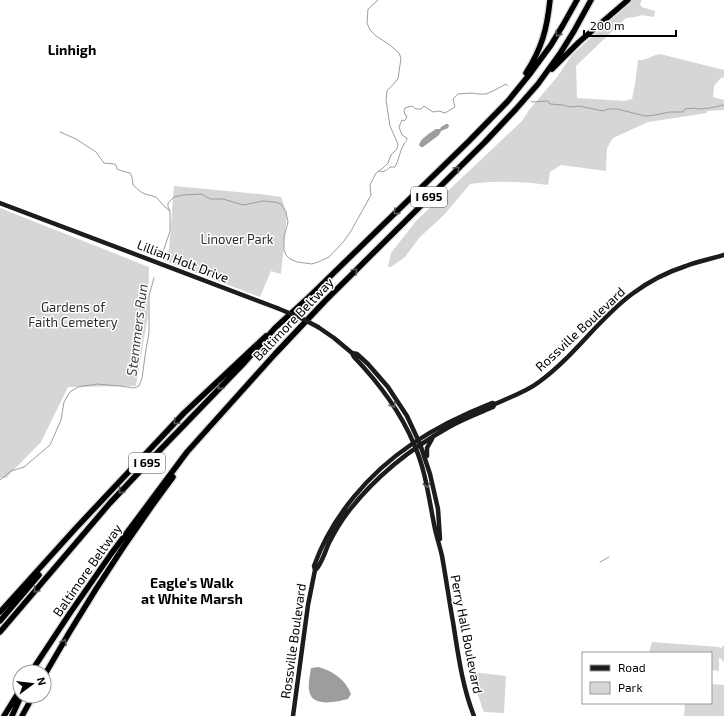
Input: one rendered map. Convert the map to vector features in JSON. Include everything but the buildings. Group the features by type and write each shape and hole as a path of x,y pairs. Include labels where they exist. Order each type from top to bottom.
{"highway":[{"path":"460,150 515,88 533,62 539,51 545,32 550,0"},
{"name":"Baltimore Beltway","path":"0,632 110,503 276,328 316,291 493,117 518,89 551,45 577,0"},
{"name":"Baltimore Beltway","path":"36,664 120,541 187,452 325,301 501,126 538,84 561,52 591,0"},
{"path":"538,84 570,50 628,0"},
{"path":"0,612 109,492 184,413 261,339 276,328"},
{"path":"51,664 107,573 201,438"},
{"path":"0,621 75,533 81,523"},
{"path":"40,664 83,599 99,571"},
{"path":"4,716 12,703"},
{"path":"12,716 17,704"},
{"path":"22,716 29,704"}],"main road":[{"name":"Lillian Holt Drive","path":"0,203 278,308 318,327 352,353 384,391 400,416 414,445"},
{"name":"Rossville Boulevard","path":"419,442 493,407 495,404 522,392 544,378 563,361 612,311 639,289 659,277 679,268 724,255"},
{"name":"Lillian Holt Drive","path":"352,353 357,354 388,387 407,416 419,442"},
{"path":"384,391 388,387"},
{"name":"Rossville Boulevard","path":"293,716 308,600 315,570 319,568 326,548 343,519 353,505 375,481 414,445 461,416 492,403 495,404"},
{"path":"428,464 427,448 433,436"},
{"name":"Perry Hall Boulevard","path":"419,442 428,464 438,509 441,554"},
{"name":"Perry Hall Boulevard","path":"414,445 426,480 441,554 463,679 474,716"}],"green space":[{"path":"632,0 642,0 640,4 642,7 655,11 654,17 641,15 626,18 576,66 577,98 625,101 632,99 638,60 644,60 660,54 724,70 724,77 721,78 714,86 713,97 724,100 724,110 707,111 707,113 648,122 613,138 607,148 606,171 561,165 550,172 548,185 509,182 470,184 444,215 420,237 405,257 391,267 388,267 391,253 416,221 522,121 529,110 557,77 572,55"},
{"name":"Linover Park","path":"174,186 281,197 287,214 281,274 271,271 260,297 165,261 169,250"},
{"name":"Gardens of Faith Cemetery","path":"0,208 149,267 148,315 136,386 68,387 41,442 6,478 0,478"},
{"path":"652,642 719,647 720,649 724,645 724,662 719,657 719,671 712,670 712,652 649,652"},
{"path":"473,672 506,676 504,713 484,712 477,692"},
{"path":"712,684 724,685 724,716 684,716 685,704 712,704"}],"shaded area":[{"path":"446,124 449,126 448,128 441,131 439,135 423,147 419,145 426,136 436,129 440,129"},
{"path":"318,667 338,676 346,684 351,694 348,699 331,702 319,702 311,696 309,690 309,679 311,668"}],"waterway":[{"name":"Stemmers Run","path":"163,252 170,231 170,211 168,203 174,197 183,195 202,194 210,199 223,199 243,205 263,201 281,204 286,212 288,222 284,237 284,250 290,259 297,262 312,264 318,262 329,257 344,241 371,195 370,185 376,173 388,163 391,155 397,149 398,144 390,126 386,100 387,91 398,79 401,58 399,53 370,30 367,23 368,9 378,0"},
{"path":"379,171 381,172 390,167 395,167 398,161 407,138 402,135 399,127 402,120 404,121 407,116 405,115 405,108 412,106 416,109 421,109 424,106 433,112 439,111 445,113 455,107 453,99 458,94 486,94 506,84 508,86"},
{"path":"531,101 548,101 550,104 571,107 579,106 603,111 617,109 645,116 670,112 683,112 685,109 710,108 724,105"},
{"path":"60,132 76,139 96,152 104,163 114,164 116,165 117,169 130,173 133,185 141,192 156,197 170,211"},
{"name":"Stemmers Run","path":"0,480 11,471 24,467 50,445 61,420 64,402 70,392 78,387 97,384 134,388 139,386 142,378 149,333 149,296 154,278"},
{"path":"600,562 609,557"}],"district":[{"name":"Linhigh","path":"72,50"},
{"name":"Eagle's Walk at White Marsh","path":"192,592"}]}
